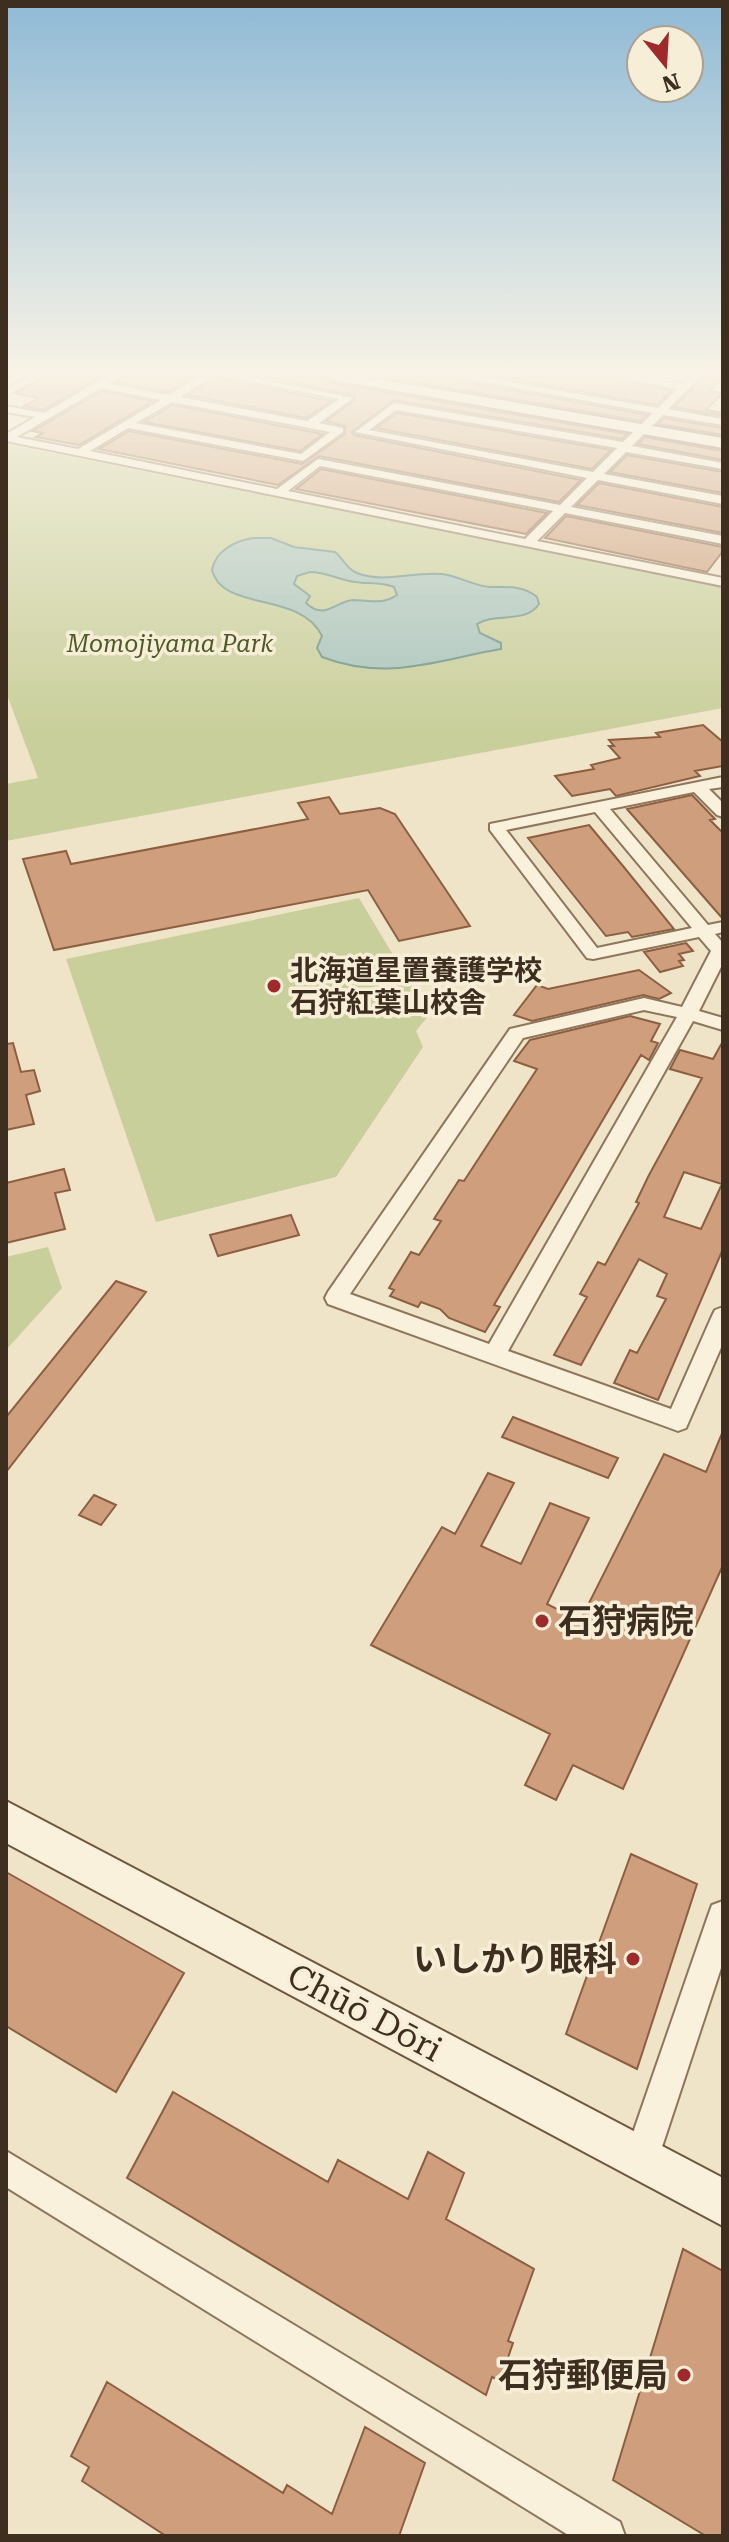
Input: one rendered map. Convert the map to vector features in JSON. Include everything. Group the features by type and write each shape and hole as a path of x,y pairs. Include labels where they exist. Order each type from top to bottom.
{"street":[{"path":"287,495 723,582"},
{"path":"483,495 723,540"},
{"path":"528,543 576,495"},
{"path":"693,495 723,500"},
{"path":"723,782 496,827 593,954 723,927"},
{"path":"698,787 723,812"},
{"path":"494,1355 688,1014 720,951 599,806"},
{"path":"723,1024 644,1004 517,1033 336,1298 678,1421 723,1316"},
{"name":"Chūō Dōri","path":"6,1821 723,2203"},
{"path":"641,2159 723,1916"},
{"path":"6,2168 606,2536"}],"green space":[{"name":"Momojiyama Park","path":"6,495 262,495 723,586 723,708 6,841 6,784 38,778 6,692"},
{"path":"359,898 429,1015 416,1031 423,1047 336,1177 156,1222 66,959"},
{"path":"48,1247 62,1288 6,1350 6,1257"}],"water":[{"path":"271,538 294,547 335,552 350,569 368,576 442,574 484,586 520,589 532,593 539,604 526,614 477,624 480,633 501,643 501,649 412,666 369,668 346,664 322,657 317,648 322,636 312,622 281,606 230,592 219,583 212,570 217,557 233,544 246,539","holes":["310,572 349,581 389,585 394,587 397,595 381,601 347,601 330,609 319,610 306,603 310,596 294,584 297,576"]}],"building":[{"path":"325,495 453,495 547,513 526,534"},
{"path":"521,495 566,495 559,502"},
{"path":"587,495 659,495 723,507 723,533 577,505"},
{"path":"566,516 723,547 723,551 707,572 545,538"},
{"path":"703,725 723,742 723,766 695,771 700,776 616,796 610,789 572,796 555,776 594,769 591,765 620,758 609,746 614,746 609,740 660,737 656,733"},
{"path":"692,795 715,819 710,820 723,833 723,919 627,809"},
{"path":"329,797 340,814 380,808 395,814 470,926 399,941 368,890 54,950 23,859 66,851 71,864 308,819 298,803"},
{"path":"589,825 674,929 632,937 628,932 606,936 528,838"},
{"path":"686,943 693,951 679,954 684,960 679,961 683,966 660,972 644,952"},
{"path":"639,970 671,993 659,999 643,995 532,1021 514,1015 537,985 548,989"},
{"path":"630,1016 660,1024 651,1041 658,1043 649,1060 641,1055 494,1305 500,1307 485,1332 449,1318 440,1309 421,1302 418,1307 390,1296 394,1290 389,1288 411,1252 419,1255 441,1221 434,1219 459,1180 464,1181 537,1069 514,1061 530,1040"},
{"path":"723,1041 723,1249 658,1400 614,1383 630,1350 637,1353 666,1299 657,1296 667,1274 639,1259 581,1365 554,1355 587,1297 580,1294 598,1262 605,1265 702,1078 670,1069 680,1050 713,1059","holes":["684,1172 722,1184 701,1229 664,1217"]},
{"path":"13,1043 21,1072 34,1070 40,1091 26,1095 34,1124 6,1130 6,1044"},
{"path":"64,1169 70,1190 55,1193 65,1229 6,1243 6,1183"},
{"path":"291,1215 299,1235 218,1256 210,1235"},
{"path":"116,1281 146,1292 6,1472 6,1417"},
{"path":"513,1417 618,1458 608,1478 502,1437"},
{"name":"石狩病院","path":"723,1431 723,1565 623,1789 573,1765 556,1800 525,1785 550,1734 371,1645 442,1527 455,1534 488,1473 514,1483 481,1546 521,1564 550,1503 589,1518 547,1604 580,1621 664,1454 706,1472"},
{"path":"94,1495 116,1505 101,1525 79,1515"},
{"name":"いしかり眼科","path":"631,1854 697,1884 637,2069 566,2034"},
{"path":"6,1872 184,1973 116,2092 6,2026"},
{"path":"173,2092 328,2182 338,2160 408,2199 428,2152 464,2173 446,2219 534,2269 508,2341 513,2343 500,2381 492,2377 486,2395 127,2178"},
{"name":"石狩郵便局","path":"683,2249 723,2271 723,2536 706,2536 613,2480"},
{"path":"107,2382 283,2493 287,2485 332,2514 365,2427 425,2463 399,2536 166,2536 82,2481 89,2467 71,2456"}],"place":[{"name":"北海道星置養護学校 石狩紅葉山校舎","path":"274,986"},
{"name":"石狩病院","path":"542,1621"},
{"name":"いしかり眼科","path":"633,1959"},
{"name":"石狩郵便局","path":"684,2375"}]}
